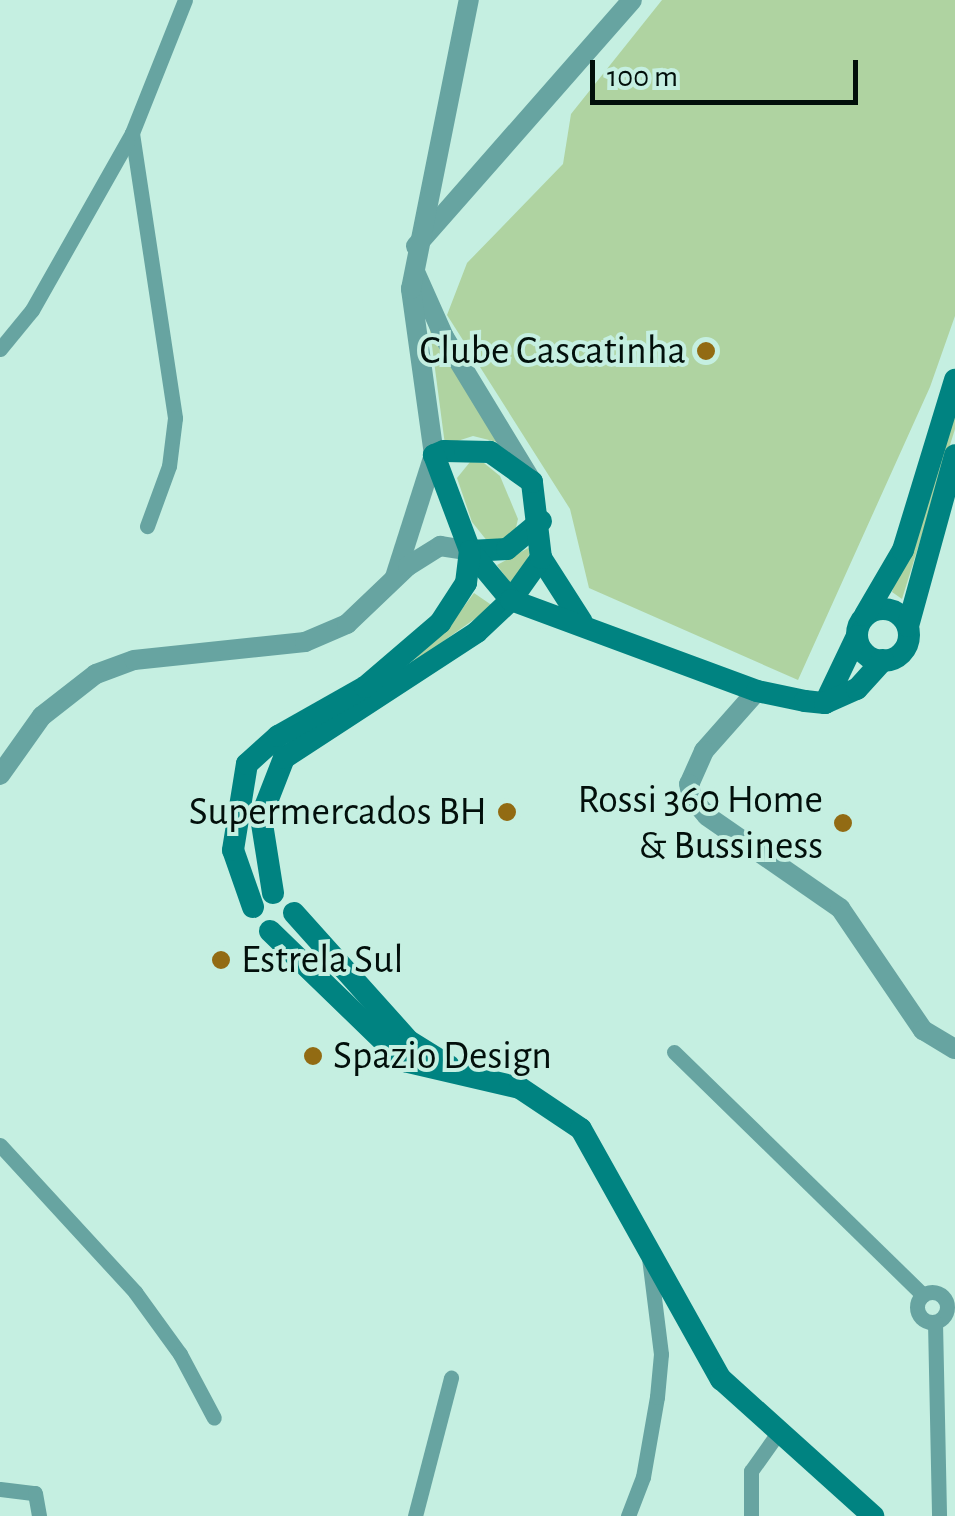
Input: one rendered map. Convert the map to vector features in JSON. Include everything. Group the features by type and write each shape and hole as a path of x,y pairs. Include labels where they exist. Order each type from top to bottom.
{"main road":[{"path":"825,702 861,626 904,550 955,380"},
{"path":"585,624 557,592 540,558 541,522 532,482 490,452 466,448 434,456 470,551 511,600 756,690 825,702 856,689 882,660 904,650 955,455"},
{"path":"470,551 507,549 541,522"},
{"path":"263,900 233,850 247,764 278,736 365,686 440,623 462,594 470,551"},
{"path":"540,558 511,600 477,632 284,758 261,817 263,900 254,918 386,1047 417,1066 470,1076 538,1096 582,1129 708,1363 778,1433 873,1516"},
{"path":"861,626 889,609 908,626"},
{"path":"477,632 552,615"},
{"path":"861,626 862,651 882,660"},
{"path":"263,900 289,900 294,914 408,1041 470,1076"},
{"path":"270,931 294,914"},
{"path":"852,1496 882,1516"}],"street":[{"path":"0,350 32,310 132,133 185,0"},
{"path":"395,577 434,456 414,258 469,0"},
{"path":"414,258 632,0"},
{"path":"132,133 175,418 170,466 147,526"},
{"path":"414,258 444,337 532,482"},
{"path":"0,775 42,716 96,674 134,660 305,642 360,615 395,577 440,546 470,551"},
{"path":"756,690 704,751 689,784 692,798 707,816 840,908 924,1030 955,1049"},
{"path":"674,1052 923,1295"},
{"path":"0,1145 134,1292 180,1354 214,1418"},
{"path":"628,1516 644,1477 658,1397 661,1354 649,1258"},
{"path":"923,1295 937,1292 951,1308 935,1322 939,1516"},
{"path":"923,1295 918,1313 935,1322"},
{"path":"415,1516 451,1378"},
{"path":"751,1516 750,1471 778,1433"},
{"path":"0,1489 34,1493 39,1516"},
{"path":"924,1516 936,1490"}],"green space":[{"name":"Clube Cascatinha","path":"662,0 955,0 955,316 930,387 798,680 589,588 570,509 447,315 467,263 563,164 571,114"},
{"path":"429,323 497,442 473,436 445,445"},
{"path":"955,403 955,429 902,599 892,592"},
{"path":"470,462 484,463 500,476 518,519 513,540 488,542 472,522 457,478"},
{"path":"532,546 531,551 513,587 497,565"},
{"path":"474,593 493,606 404,669 448,628"}],"place":[{"name":"Clube Cascatinha","path":"706,351"},
{"name":"Supermercados BH","path":"507,812"},
{"name":"Rossi 360 Home & Bussiness","path":"843,823"},
{"name":"Estrela Sul","path":"221,960"},
{"name":"Spazio Design","path":"313,1056"}]}
